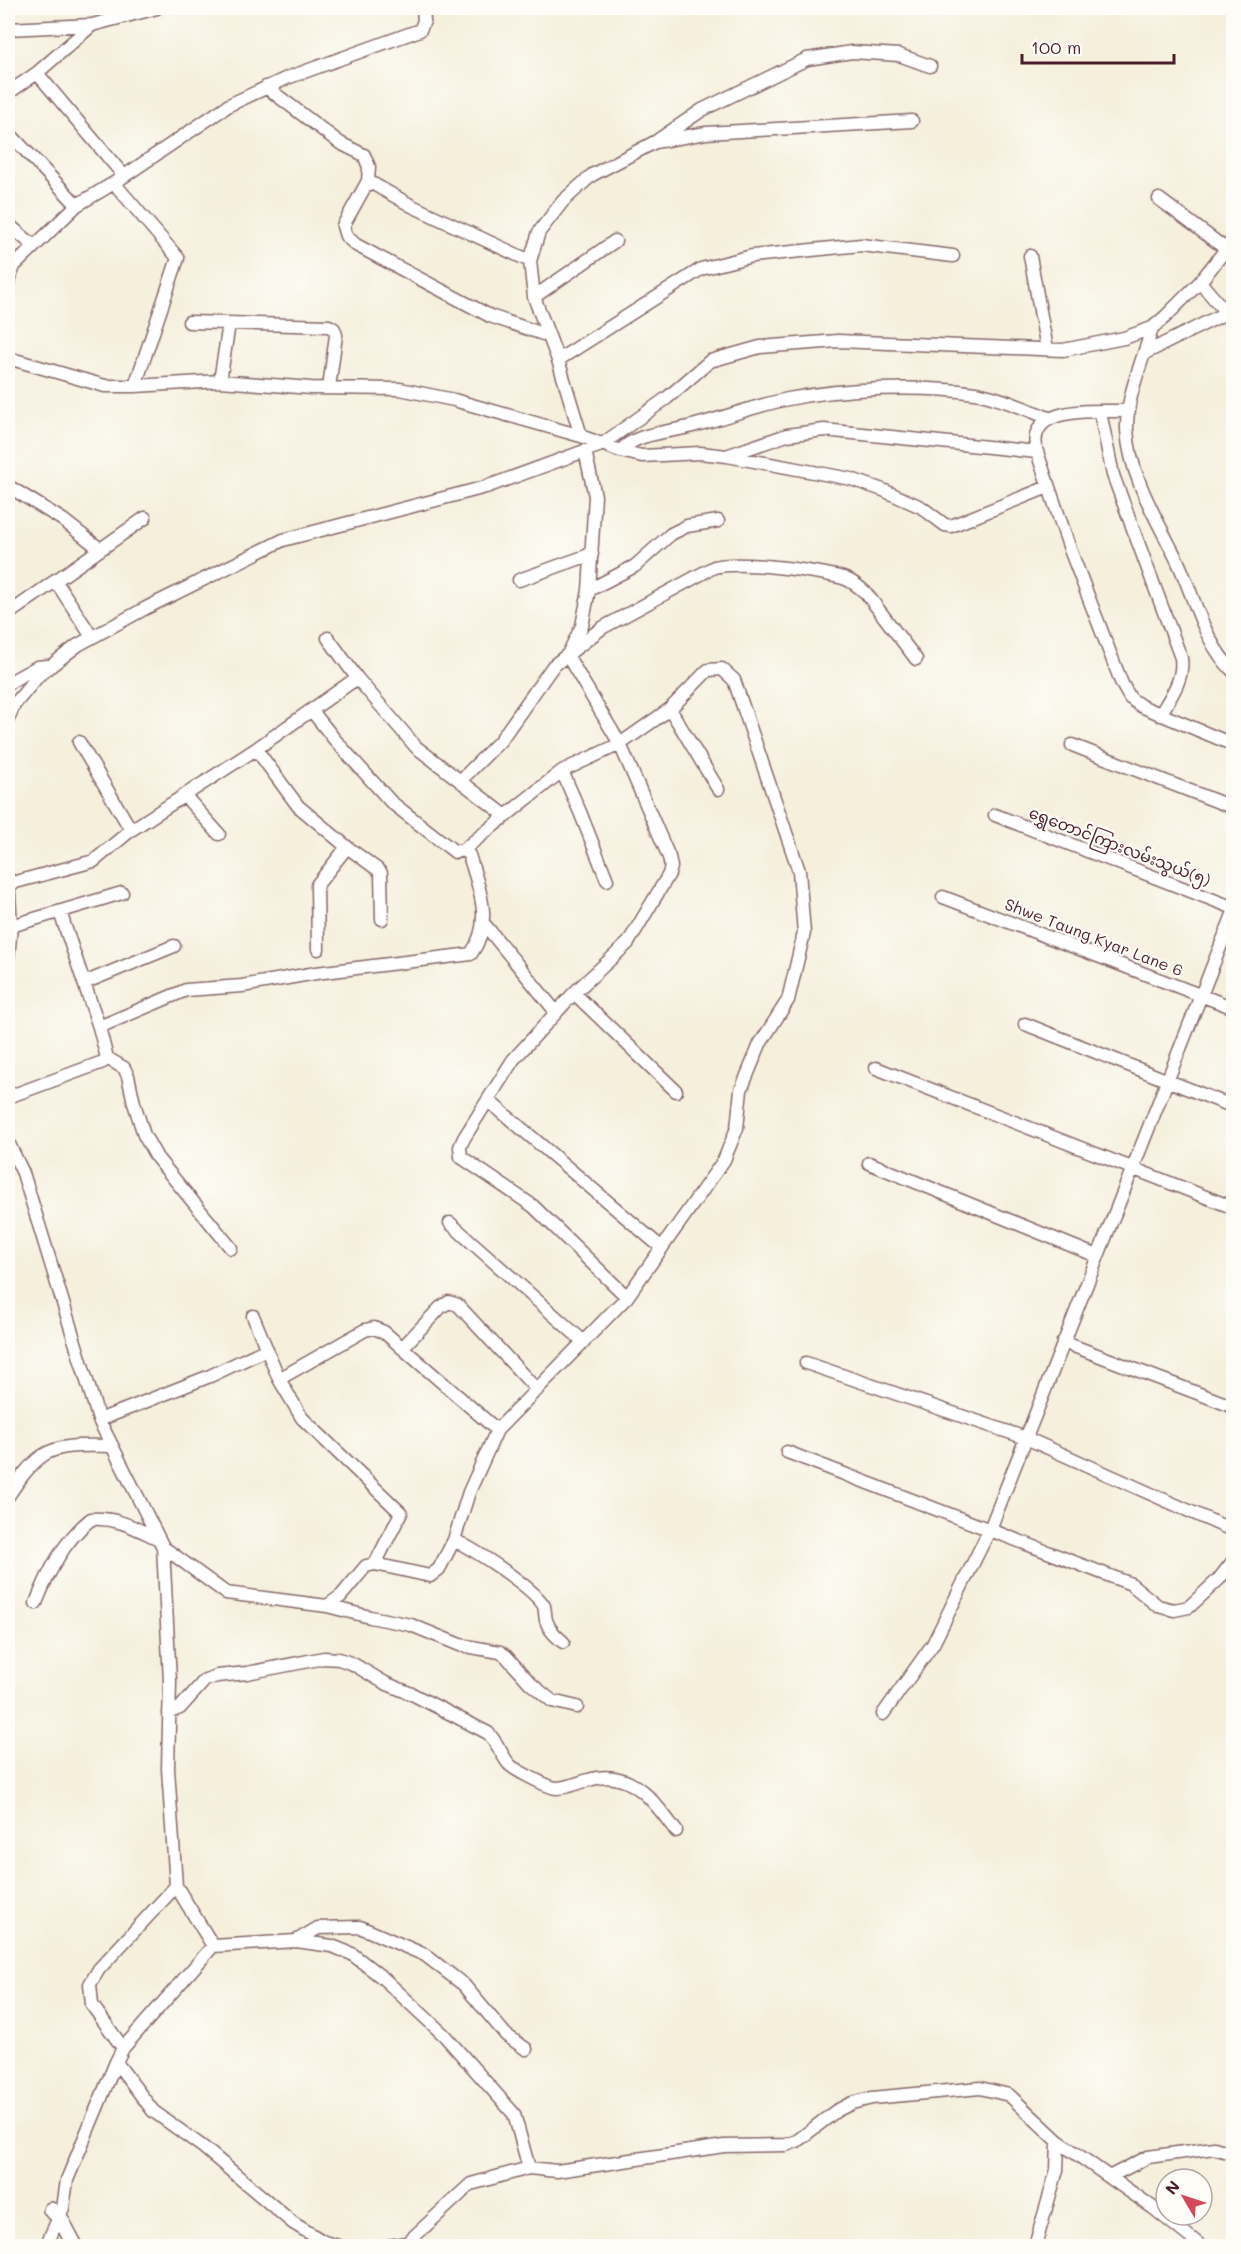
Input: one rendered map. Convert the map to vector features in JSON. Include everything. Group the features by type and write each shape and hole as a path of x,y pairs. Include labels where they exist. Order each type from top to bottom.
{"street":[{"path":"8,29 93,25 157,8"},
{"path":"8,283 14,266 77,205 119,180 213,115 266,87 420,30 424,21 423,8"},
{"path":"8,93 37,73 93,25"},
{"path":"581,436 558,360 534,297 530,261 539,232 563,201 592,175 655,142 702,110 807,59 852,52 899,55 930,66"},
{"path":"37,73 178,258 135,386"},
{"path":"266,87 340,144 364,155 369,167 368,181 343,226 346,236 351,241 490,316 549,336"},
{"path":"655,142 706,133 912,121"},
{"path":"8,132 77,205"},
{"path":"368,181 412,206 530,261"},
{"path":"8,719 14,705 39,675 92,637 283,540 486,488 601,445 667,398 710,362 760,347 838,341 1063,350 1124,338 1152,328 1200,282 1230,244 1159,199"},
{"path":"8,224 34,246"},
{"path":"534,297 615,241"},
{"path":"558,360 701,269 752,256 861,245 953,256"},
{"path":"1030,256 1047,349"},
{"path":"1145,353 1231,315 1200,282"},
{"path":"189,322 329,326 334,329 336,335 329,388"},
{"path":"220,381 229,324"},
{"path":"1152,328 1129,411 1127,430 1130,448 1154,518 1178,562 1217,653 1233,672"},
{"path":"8,358 105,386 220,381 329,388 400,389 454,400 642,456 700,453 851,479 921,507 945,525 951,526 1048,487"},
{"path":"620,451 628,442 648,436 693,426 788,399 842,392 920,389 976,393 1048,418 1067,414 1129,411"},
{"path":"1100,412 1113,475 1181,658 1183,669 1180,679 1161,715"},
{"path":"1048,418 1036,432 1034,441 1037,452 1071,552 1122,684 1130,698 1141,706 1233,745"},
{"path":"727,456 787,435 824,430 1037,452"},
{"path":"567,656 582,626 589,590 595,495 585,451"},
{"path":"8,486 63,520 100,549"},
{"path":"8,614 145,518"},
{"path":"589,590 634,566 671,534 687,526 718,521"},
{"path":"519,580 592,554"},
{"path":"460,781 500,741 553,666 602,628 714,567 723,565 778,567 851,581 866,594 916,660"},
{"path":"55,580 92,637"},
{"path":"328,638 357,678 416,747 506,816"},
{"path":"567,656 620,744 669,857 669,874 628,943 574,993 513,1060 460,1147 461,1157 533,1206 627,1297"},
{"path":"8,683 37,668 51,665"},
{"path":"312,711 391,802 455,852 463,850 562,771 620,744 670,709 708,670 722,669 734,680 799,871 804,933 788,1000 760,1044 741,1090 737,1128 724,1160 627,1297 497,1430 469,1492 454,1540 440,1569 430,1576 375,1564 366,1566 341,1596 327,1606"},
{"path":"8,884 94,861 131,830 256,749 357,678"},
{"path":"670,709 718,789"},
{"path":"79,742 131,830"},
{"path":"1072,745 1233,808"},
{"path":"256,749 298,806 347,848 381,873 382,919"},
{"path":"562,771 607,880"},
{"path":"184,795 219,834"},
{"name":"ရွှေတောင်ကြားလမ်းသွယ်(၅)","path":"995,815 1233,910"},
{"path":"318,949 316,885 347,848"},
{"path":"99,1027 186,990 242,986 316,973 471,954 484,925 483,903 469,855 463,850"},
{"path":"8,878 11,926 8,958"},
{"path":"11,926 122,894"},
{"name":"Shwe Taung Kyar Lane 6","path":"944,897 1233,1008"},
{"path":"883,1714 933,1644 990,1529 1233,910"},
{"path":"60,912 99,1027 107,1058 124,1068 128,1076 144,1135 157,1158 231,1248"},
{"path":"484,925 556,1012"},
{"path":"84,983 174,946"},
{"path":"574,993 676,1091"},
{"path":"1026,1024 1233,1107"},
{"path":"8,1097 103,1062 107,1058"},
{"path":"876,1068 1233,1208"},
{"path":"489,1101 662,1248"},
{"path":"8,1142 23,1173 99,1420 161,1543 170,1682 168,1768 176,1886 213,1946"},
{"path":"869,1163 1097,1256"},
{"path":"450,1223 584,1342"},
{"path":"402,1348 441,1306 449,1302 458,1305 537,1390"},
{"path":"253,1316 279,1378 302,1418 401,1513 375,1564"},
{"path":"279,1378 365,1330 374,1328 384,1332 497,1430"},
{"path":"1063,1342 1233,1407"},
{"path":"99,1420 210,1376 267,1349"},
{"path":"806,1363 1026,1438 1233,1531"},
{"path":"8,1496 42,1455 81,1445 111,1446"},
{"path":"787,1452 1131,1584 1158,1606 1174,1610 1189,1607 1219,1579 1233,1560"},
{"path":"36,1603 50,1570 73,1538 91,1519 105,1518 125,1522 161,1543 226,1593 327,1606 411,1625 460,1645 500,1652 530,1683 552,1701 577,1707"},
{"path":"454,1540 472,1549 528,1590 544,1607 551,1631 562,1642"},
{"path":"169,1712 180,1708 205,1680 217,1676 247,1673 324,1658 339,1659 488,1733 496,1740 509,1765 544,1783 556,1788 600,1778 616,1779 636,1787 650,1796 676,1831"},
{"path":"123,2048 92,2005 90,1984 99,1969 176,1886"},
{"path":"296,1941 318,1928 360,1927 425,1955 464,1985 506,2035 526,2049"},
{"path":"46,2247 55,2213 63,2208 67,2180 123,2048 213,1946 296,1941 332,1946 352,1954 384,1979 444,2035 514,2115 529,2168"},
{"path":"116,2062 153,2111 203,2147 293,2223 325,2244 338,2247"},
{"path":"388,2247 407,2243 471,2184 529,2168 557,2171 724,2146 786,2145 797,2140 836,2111 852,2103 872,2098 980,2088 1009,2095 1058,2141 1152,2206 1201,2247"},
{"path":"1035,2247 1057,2170 1058,2141"},
{"path":"1109,2177 1148,2157 1214,2148 1233,2154"},
{"path":"55,2213 75,2247"}]}
